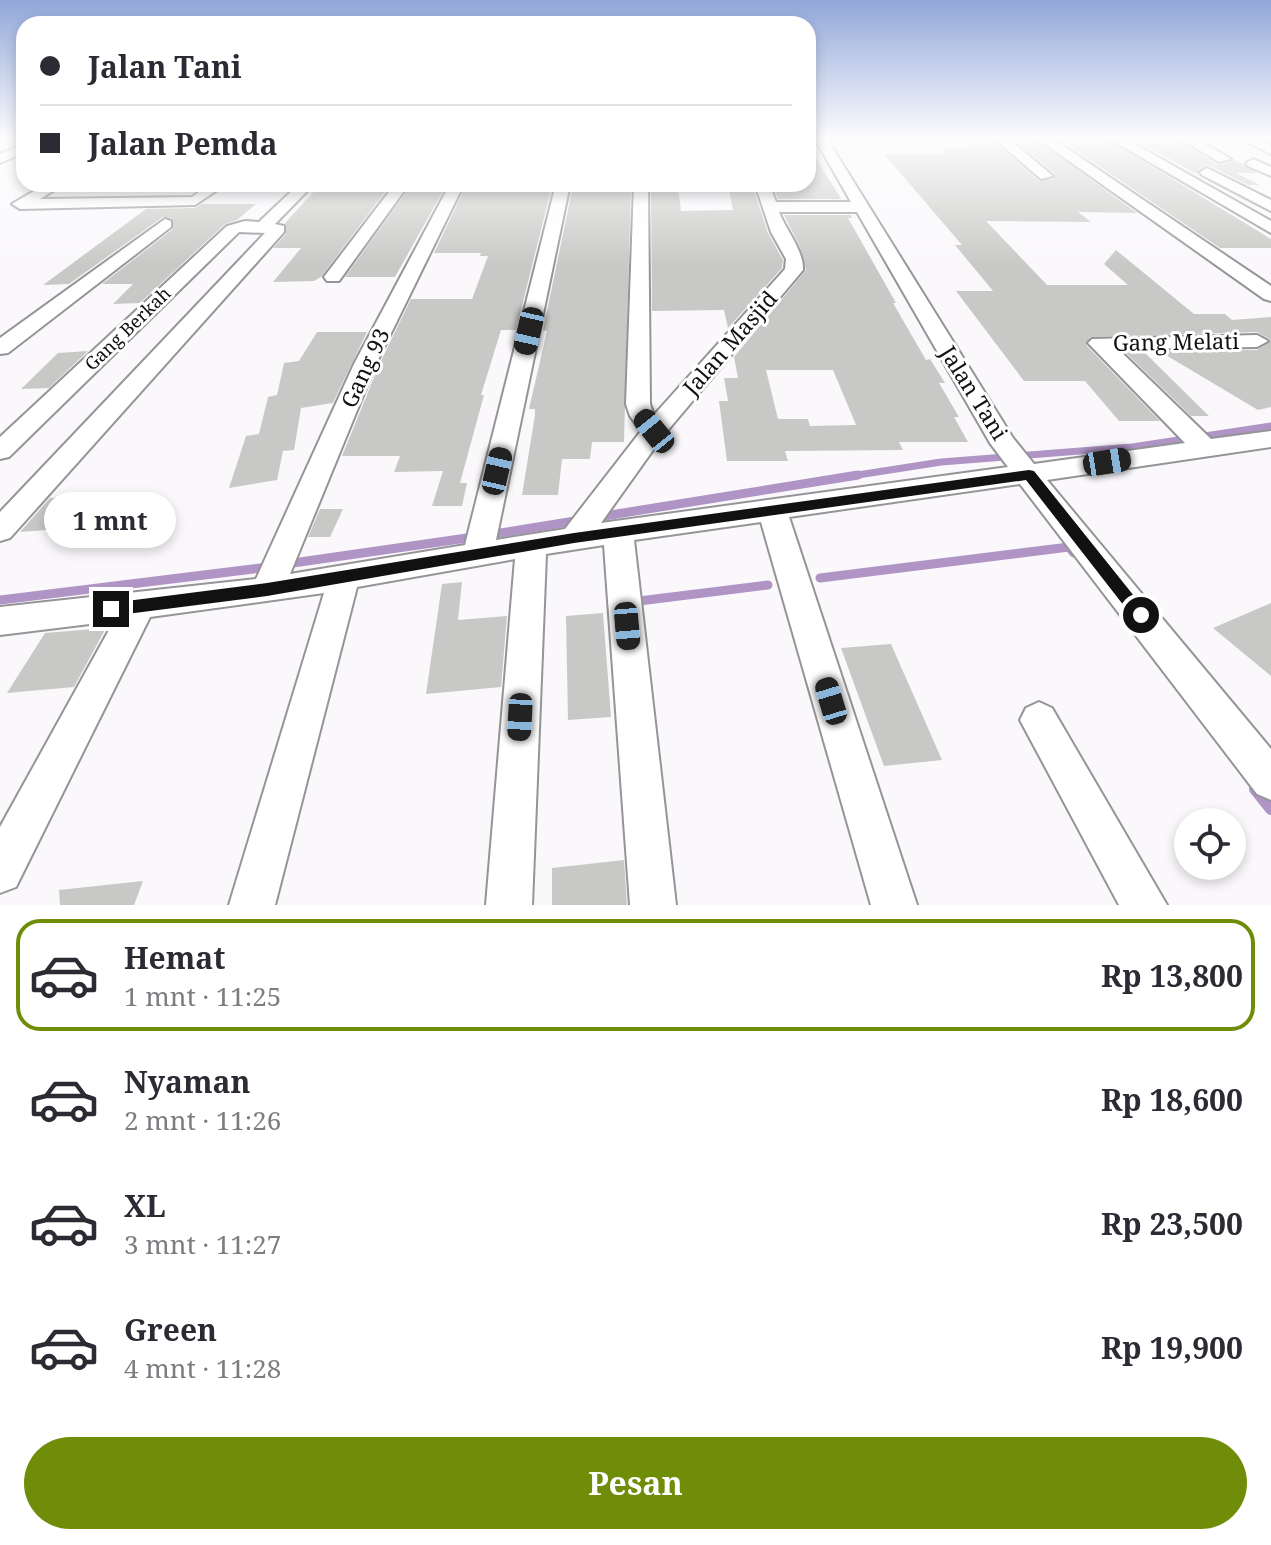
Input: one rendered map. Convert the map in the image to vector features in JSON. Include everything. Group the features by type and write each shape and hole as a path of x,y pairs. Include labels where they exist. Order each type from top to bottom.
{"street":[{"name":"Jalan Tani","path":"845,181 1018,460 1271,780"},
{"path":"1105,181 1271,295"},
{"path":"1190,181 1271,228"},
{"path":"1225,181 1271,206"},
{"path":"42,192 20,204 195,201 208,192"},
{"path":"0,530 278,230 264,226 299,192"},
{"path":"333,277 396,192"},
{"name":"Gang 93","path":"275,573 365,364 453,192"},
{"path":"481,541 561,192"},
{"path":"641,192 638,404 642,416 654,431"},
{"path":"765,192 770,207 860,207"},
{"name":"Jalan Masjid","path":"591,528 654,431 741,326 794,270 795,259 785,244 770,207"},
{"path":"0,348 165,224"},
{"name":"Gang Berkah","path":"0,451 233,229 264,226"},
{"name":"Gang Melati","path":"1205,448 1099,343 1257,341"},
{"path":"0,621 139,606 275,573 344,578 481,541 531,547 591,528 772,509 1018,460 1205,448 1271,439"},
{"path":"772,509 894,905"},
{"path":"591,528 653,905"},
{"path":"509,905 531,547"},
{"path":"252,905 344,578"},
{"path":"0,871 139,606"},
{"path":"1039,720 1144,905"}],"building":[{"path":"816,181 830,181 841,199 778,199 775,192 816,192"},
{"path":"907,181 1093,181 1137,213 1078,212 1091,222 986,221 1047,285 1128,285 1104,264 1116,250 1194,314 1225,314 1232,320 1271,317 1271,340 1257,332 1090,337 1086,345 1160,421 1119,421 1085,381 1024,381 956,291 993,291 955,245 962,245"},
{"path":"1121,181 1176,181 1271,239 1271,248 1220,248"},
{"path":"1240,181 1260,185 1248,185"},
{"path":"314,192 385,192 321,277 314,281 273,282 301,248 273,248 286,234 285,223"},
{"path":"406,192 443,192 395,277 345,277"},
{"path":"463,192 550,192 516,330 501,330 481,395 484,395 460,483 467,483 462,506 432,506 443,471 394,472 400,456 342,456 379,365 411,299 472,299 488,256 480,256 481,253 434,253"},
{"path":"572,192 631,192 624,442 592,442 590,459 562,459 558,495 522,495 535,415 535,409 529,409 547,331 543,330"},
{"path":"651,192 679,192 681,211 733,210 730,192 755,192 768,233 783,260 782,268 728,328 724,310 652,311"},
{"path":"202,204 256,204 237,220 225,224 140,303 113,304 133,284 102,284 173,229 172,218 163,217 69,284 43,285 146,209 195,208"},
{"path":"784,215 851,215 852,218 848,218 896,303 893,303 926,360 930,359 945,383 939,383 959,417 954,417 968,442 899,442 903,450 785,451 788,461 727,461 719,401 728,401 724,378 738,378 734,357 806,270 800,247","holes":["766,370 833,370 856,425 810,426 808,419 778,419"]},
{"path":"317,332 367,332 333,403 301,408 294,450 283,451 277,480 229,488 246,436 259,434 268,397 277,395 284,363 299,361"},
{"path":"1271,340 1271,407 1258,410 1159,351 1257,350"},
{"path":"88,351 49,388 21,389 58,353"},
{"path":"1125,352 1144,352 1209,416 1191,416"},
{"path":"96,495 73,528 20,532 50,498"},
{"path":"320,509 343,509 330,537 308,537"},
{"path":"462,582 458,620 507,616 501,687 426,694 442,584"},
{"path":"1271,603 1271,676 1213,628"},
{"path":"603,613 611,717 568,720 566,616"},
{"path":"106,628 74,687 7,693 45,633"},
{"path":"891,644 942,760 884,766 841,648"},
{"path":"624,860 627,905 552,905 552,868"},
{"path":"143,881 134,905 60,905 59,890"}],"waterway":[{"path":"845,477 941,462 1132,447 1271,426"},
{"path":"598,517 858,475"},
{"path":"488,535 581,520"},
{"path":"286,564 474,537"},
{"path":"820,578 1069,547 1074,553"},
{"path":"0,600 269,567"},
{"path":"631,602 768,585"},
{"path":"1255,789 1271,809"}],"route":[{"path":"111,609 267,590 574,538 1029,475 1141,615"}]}
